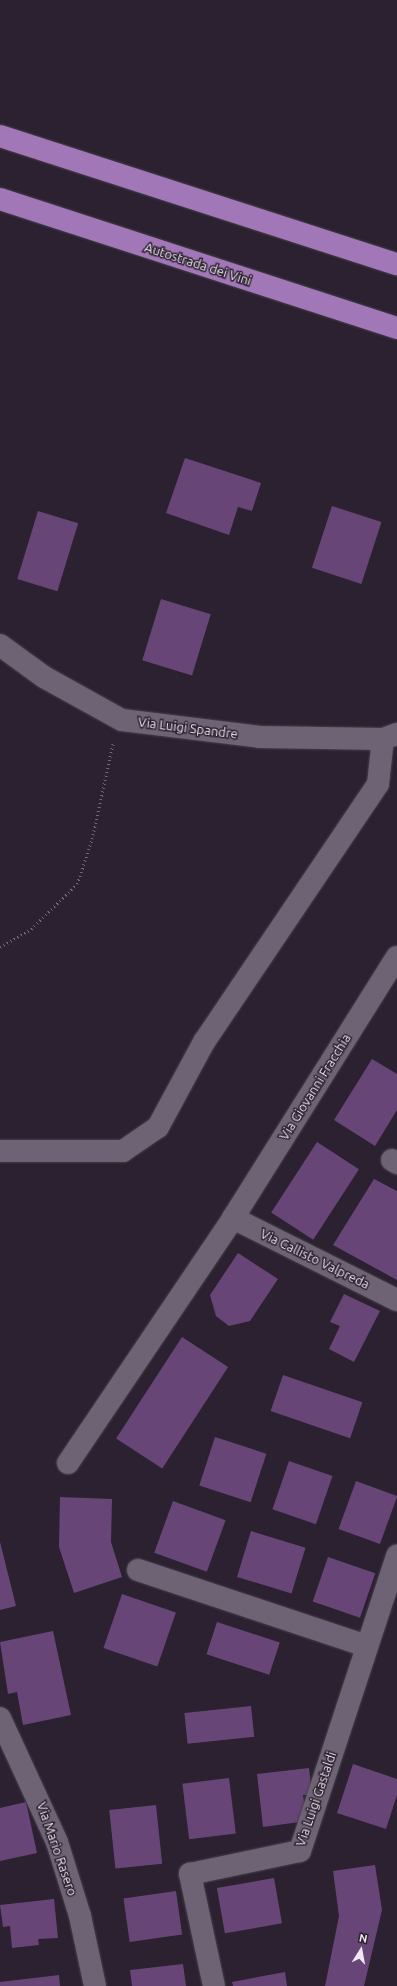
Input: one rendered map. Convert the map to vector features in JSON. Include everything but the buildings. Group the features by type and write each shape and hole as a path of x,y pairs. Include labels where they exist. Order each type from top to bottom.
{"highway":[{"path":"0,136 397,264"},
{"name":"Autostrada dei Vini","path":"0,199 397,328"}],"street":[{"name":"Via Luigi Spandre","path":"0,645 44,677 122,720 260,737 390,736"},
{"path":"0,1151 123,1151 158,1127 204,1042 378,784 390,736"},
{"name":"Via Giovanni Fracchia","path":"68,1463 232,1218 397,957"},
{"name":"Via Callisto Valpreda","path":"232,1218 397,1300"},
{"name":"Via Luigi Gastaldi","path":"214,1986 190,1874 300,1851 397,1556"},
{"path":"138,1570 367,1646"},
{"name":"Via Mario Rasero","path":"0,1718 57,1842 80,1916 95,1986"}],"path":[{"path":"0,947 31,929 77,884 92,839 107,760 122,720"}]}
